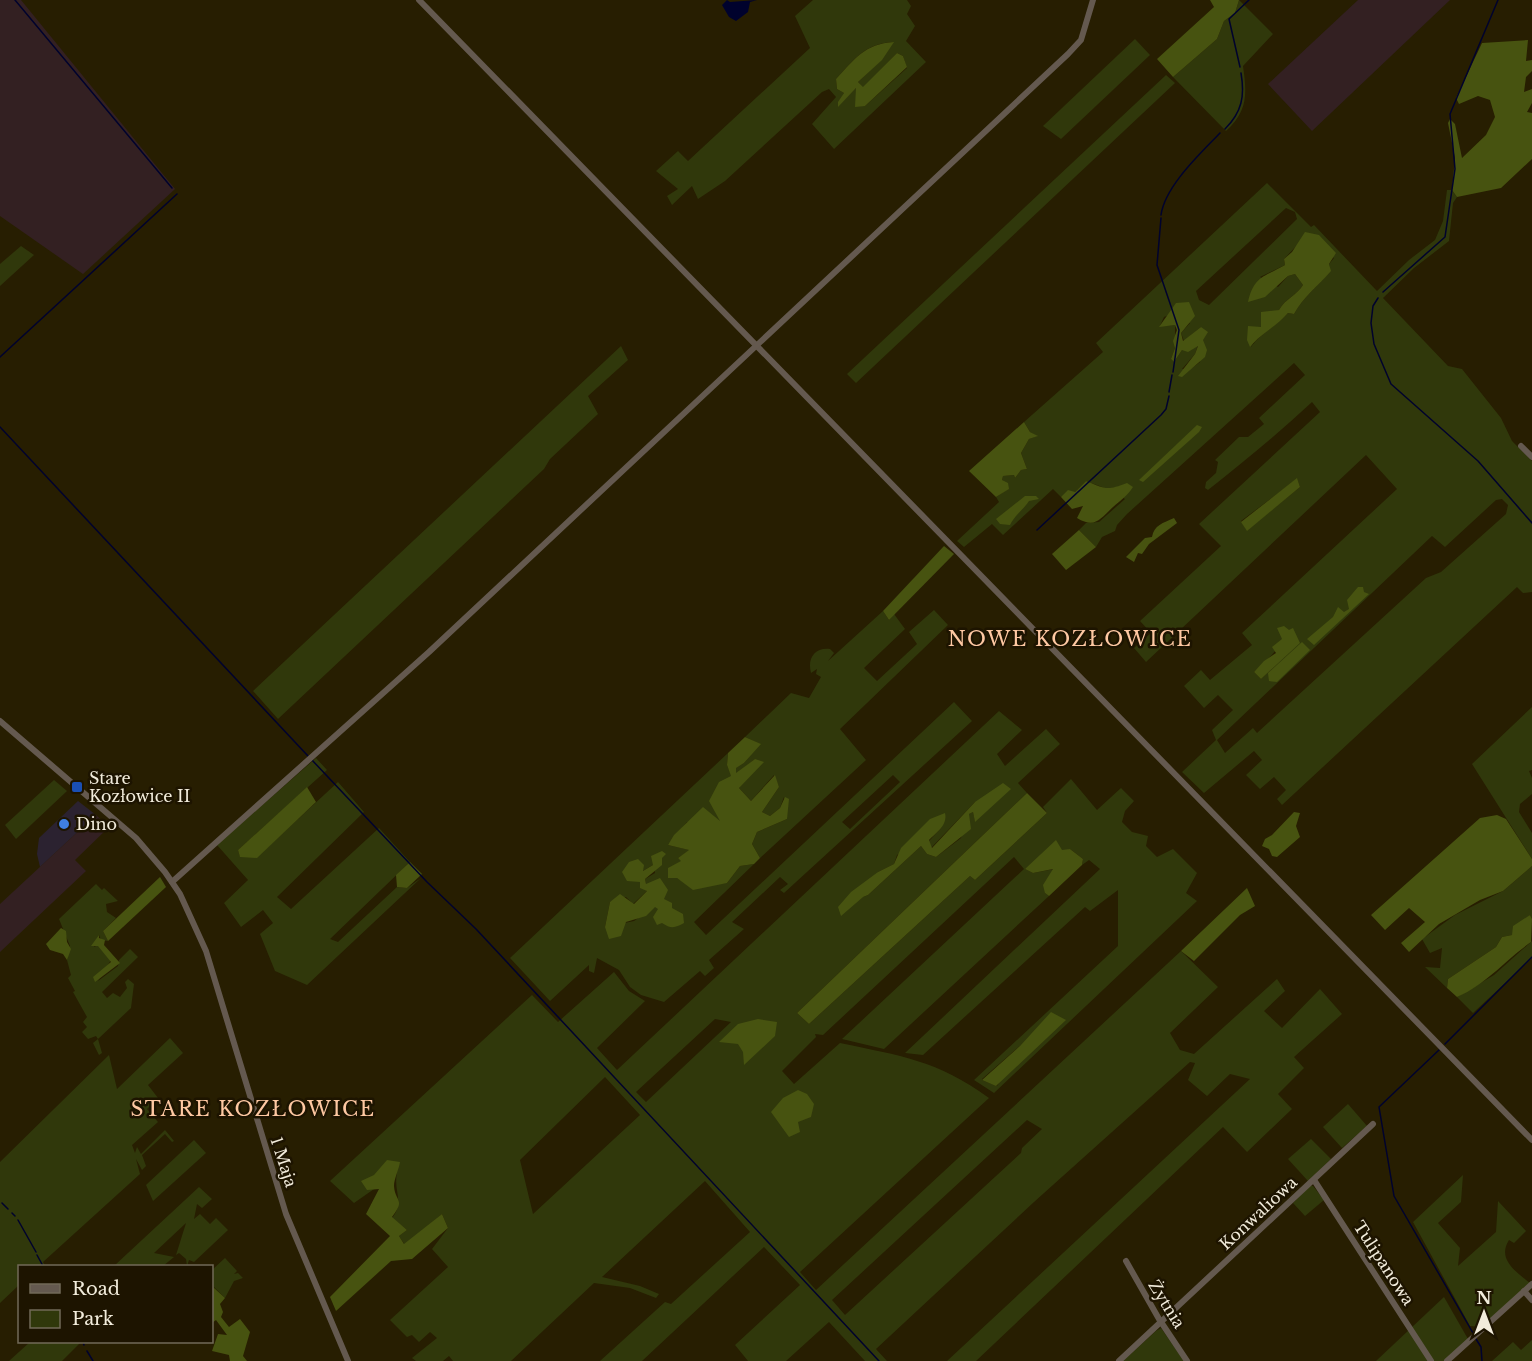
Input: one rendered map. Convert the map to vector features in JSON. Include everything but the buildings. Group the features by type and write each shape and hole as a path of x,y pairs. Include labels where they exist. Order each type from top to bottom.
{"street":[{"path":"419,0 758,344 1532,1140"},
{"path":"172,882 429,652 1075,48 1088,25 1093,0"},
{"path":"1521,446 1532,457"},
{"name":"1 Maja","path":"0,721 136,838 172,882 198,931 286,1214 348,1361"},
{"name":"Konwaliowa","path":"1119,1361 1373,1124"},
{"name":"Tulipanowa","path":"1314,1180 1431,1361"},
{"name":"Żytnia","path":"1126,1261 1161,1323 1187,1361"},
{"path":"1447,1361 1532,1284"},
{"path":"1524,1291 1532,1300"}],"shaded area":[{"path":"0,0 21,0 175,189 83,274 0,216"},
{"path":"1358,0 1450,0 1312,131 1268,84"},
{"path":"78,801 96,815 40,867 37,854 39,838"},
{"path":"96,815 109,827 75,860 86,871 0,952 0,904"}],"green space":[{"path":"813,0 907,0 911,6 907,14 915,26 906,41 926,62 834,149 812,124 836,97 829,89 822,92 725,181 698,199 692,186 672,205 667,196 678,189 656,171 678,151 688,161 810,48 795,16","holes":["893,42 881,60 858,82 863,88 897,53 903,56 907,68 865,106 857,87 838,106 844,93 837,89 836,79 867,49"]},
{"path":"1210,0 1239,0 1235,13 1224,21 1217,39 1173,77 1157,59 1214,7"},
{"path":"1239,0 1273,34 1243,66 1244,102 1238,116 1226,131 1173,77 1217,39 1224,21 1235,13"},
{"path":"1135,39 1150,55 1061,139 1043,126"},
{"path":"1528,40 1526,61 1532,60 1532,71 1526,77 1524,92 1532,89 1532,103 1527,112 1532,113 1532,159 1501,188 1457,197 1452,190 1455,158 1448,123 1450,119 1455,124 1462,158 1486,135 1495,117 1490,100 1478,96 1459,104 1456,98 1482,43"},
{"path":"894,42 882,60 858,82 863,87 897,53 903,56 907,67 865,106 855,107 856,88 838,107 838,102 844,93 837,89 836,79 867,49"},
{"path":"1166,75 1175,83 856,383 847,374"},
{"path":"1267,183 1311,227 1314,225 1377,291 1409,260 1435,240 1443,221 1447,190 1452,190 1457,197 1453,203 1449,241 1414,268 1383,298 1448,366 1462,369 1501,418 1512,441 1532,461 1532,592 1523,593 1517,587 1282,805 1277,799 1286,790 1274,777 1260,789 1246,775 1262,760 1254,751 1204,793 1182,772 1216,740 1212,730 1233,710 1218,695 1204,708 1184,686 1201,670 1210,680 1252,645 1242,633 1397,489 1366,455 1146,662 1134,648 1151,633 1140,621 1221,546 1199,524 1320,412 1312,402 1208,490 1205,488 1206,482 1216,473 1218,462 1215,460 1239,437 1248,437 1264,424 1259,418 1305,375 1294,363 1127,514 1117,525 1115,531 1102,537 1096,547 1079,530 1086,523 1099,522 1125,499 1086,481 1075,492 1061,497 1053,489 1003,535 992,524 964,547 957,541 999,502 996,497 1008,489 1002,480 1003,476 1014,475 1015,478 1021,470 1027,469 1021,453 1029,439 1037,436 1030,432 1024,422 1103,352 1096,343","holes":["1286,208 1295,212 1297,219 1209,305 1199,300 1196,291","1303,239 1334,258 1329,264 1330,271 1294,314 1288,313 1251,347 1272,313 1279,310 1303,285 1295,274 1288,276 1278,287 1260,277 1285,265 1284,259","1169,315 1190,323 1181,333 1184,341 1201,327 1203,340 1200,362 1192,368 1182,369 1195,354 1198,345 1182,350 1174,362 1171,359 1175,348 1175,325 1160,326 1164,317","1297,479 1300,487 1247,530 1241,521","1502,499 1508,505 1506,514 1441,572 1426,578 1257,733 1253,728 1225,753 1217,740 1432,536 1445,547 1496,500","1282,640 1299,643 1261,679 1254,672 1277,649"]},
{"path":"1305,232 1319,235 1336,253 1329,264 1331,271 1306,297 1294,314 1288,313 1250,347 1247,340 1248,326 1261,327 1261,312 1279,310 1303,285 1295,274 1288,276 1265,297 1248,302 1250,293 1261,278 1285,265 1284,259 1292,252"},
{"path":"21,246 34,255 0,286 0,264"},
{"path":"1189,302 1195,316 1181,333 1183,341 1201,327 1208,332 1203,340 1207,350 1205,357 1182,377 1178,376 1195,354 1198,346 1188,352 1182,350 1174,362 1171,359 1175,348 1173,341 1177,330 1175,325 1159,327 1176,303"},
{"path":"621,346 628,360 588,396 598,414 550,459 544,469 278,719 253,691"},
{"path":"1024,422 1030,432 1038,436 1029,439 1021,453 1027,469 1021,470 1015,478 1014,475 1003,476 1002,480 1008,483 1009,489 996,497 969,471"},
{"path":"1197,425 1202,427 1199,432 1143,482 1139,480"},
{"path":"1297,478 1300,487 1247,531 1241,522"},
{"path":"1086,481 1106,488 1127,483 1133,487 1101,519 1088,523 1077,518 1083,506 1072,509 1061,497 1068,490 1075,492"},
{"path":"1025,496 1036,496 1039,499 1029,501 1010,525 1000,524 996,519"},
{"path":"1174,518 1177,523 1149,544 1142,554 1138,553 1134,562 1126,557 1145,538 1152,537 1157,527"},
{"path":"1079,530 1096,547 1066,570 1052,554"},
{"path":"944,546 954,554 889,620 883,611"},
{"path":"1358,587 1363,587 1364,592 1369,594 1314,645 1307,639 1333,617 1338,607 1344,612 1349,609 1347,600"},
{"path":"934,610 948,625 840,729 866,760 760,858 752,844 757,832 787,819 784,797 780,808 770,816 762,812 779,787 774,775 751,801 739,788 755,759 736,774 735,768 744,763 760,744 745,737 791,693 809,698 821,677 816,674 817,669 811,673 810,668 811,658 816,652 830,649 834,653 828,661 883,611 889,620 894,614 905,629 864,668 877,681 917,644 909,632"},
{"path":"1284,626 1289,630 1293,628 1300,643 1261,679 1254,672 1276,653 1272,647 1282,639 1277,628"},
{"path":"1302,642 1310,650 1277,682 1269,681 1268,673"},
{"path":"954,702 972,721 784,893 780,890 788,884 780,877 732,922 744,929 709,960 714,968 705,976 700,971 664,1002 641,995 630,987 619,970 597,958 594,973 589,971 589,965 550,1001 510,958 728,753 727,765 732,777 722,822 687,822 668,845 690,850 678,858 682,861 668,878 677,878 688,884 727,883 740,866 754,864 694,922 706,935","holes":["893,775 900,782 850,829 842,822","637,860 643,871 653,865 653,860 655,873 645,879 646,885 672,908 655,906 634,921 605,927 610,902 626,897 633,904 647,891 640,882"]},
{"path":"1532,707 1532,770 1529,771 1532,778 1532,794 1520,804 1519,812 1532,833 1532,859 1472,764"},
{"path":"999,711 1022,730 997,754 1005,766 1046,729 1060,744 1018,783 1027,793 797,1013 809,1024 970,876 975,880 1047,813 1043,807 1071,779 1097,810 1121,788 1134,801 1125,811 1122,822 1132,832 1148,836 1146,846 1157,857 1173,849 1197,873 1186,893 1197,901 994,1093 974,1080 1118,946 1118,890 1090,911 1085,907 923,1055 905,1053 1100,869 1089,860 1082,865 1083,859 1070,849 1025,869 1033,873 1054,869 1045,893 1049,896 884,1049 842,1039 1024,869 1014,857 823,1035 815,1034 816,1037 782,1071 794,1084 840,1043 900,1056 935,1067 970,1085 989,1098 800,1272 816,1290 1181,951 1218,987 1170,1033 1180,1050 1194,1054 1277,979 1285,991 1264,1011 1282,1028 1320,989 1342,1014 1294,1057 1304,1068 1278,1094 1292,1109 1247,1152 1223,1127 976,1361 947,1361 1250,1079 1230,1074 1207,1096 1188,1080 1195,1063 1190,1062 1034,1202 876,1349 887,1361 865,1361 829,1322 786,1361 748,1361 735,1345 800,1285 764,1247 642,1361 600,1361 665,1302 671,1304 750,1232 705,1181 602,1277 640,1286 659,1294 656,1298 630,1288 594,1283 511,1361 453,1361 449,1356 443,1361 416,1361 412,1358 437,1338 430,1332 419,1342 412,1335 407,1337 390,1320 448,1267 432,1249 448,1228 442,1214 405,1245 399,1236 407,1230 392,1218 398,1207 397,1173 354,1203 330,1181 532,995 558,1022 614,972 629,991 645,1001 597,1048 617,1070","holes":["975,802 975,821 973,812 969,814 961,838 936,857 927,854 921,846 863,897 878,872 894,864 897,855 942,827 929,841 931,848","715,1019 731,1022 646,1102 636,1092","1021,1045 997,1086 982,1079","605,1077 640,1115 533,1214 520,1160","1027,1120 1042,1129 1022,1148 1021,1153 845,1315 832,1300"]},
{"path":"745,737 761,744 744,763 736,768 736,773 755,759 764,762 739,788 751,801 775,775 779,787 762,812 770,816 780,808 785,797 789,799 787,819 757,832 752,844 760,858 754,864 740,866 727,883 693,890 677,878 668,878 668,868 681,861 678,858 689,850 668,845 674,835 703,807 720,821 709,801 719,782 731,776 727,765 728,753"},
{"path":"316,758 327,770 238,850 240,856 257,857 338,782 364,812 277,897 291,909 379,828 410,862 330,939 338,942 397,887 407,888 421,878 307,985 275,971 260,934 273,923 263,910 241,927 224,903 248,880 217,845"},
{"path":"54,780 67,791 16,839 5,825"},
{"path":"1003,783 1011,789 975,822 973,812 969,814 971,829 936,857 927,854 921,846 868,895 841,916 838,907 851,892 878,872 894,864 901,848 930,819 945,813 943,825 929,840 932,848 975,802"},
{"path":"307,787 316,802 257,858 240,857 238,850"},
{"path":"1027,793 1047,813 975,880 970,876 809,1024 797,1013"},
{"path":"1294,812 1300,813 1296,826 1300,837 1277,857 1272,856 1269,849 1262,846 1265,839 1272,835"},
{"path":"1497,815 1506,819 1532,859 1532,866 1503,891 1480,900 1439,924 1409,952 1401,943 1425,922 1409,908 1385,930 1371,915 1480,818"},
{"path":"1056,840 1062,850 1070,849 1083,859 1082,865 1049,896 1045,893 1043,885 1053,869 1033,873 1025,869"},
{"path":"662,851 666,854 662,858 662,865 645,879 646,884 660,878 668,890 664,899 672,903 672,908 683,914 684,923 673,927 662,923 657,925 653,917 658,909 655,907 646,916 626,922 621,936 609,939 605,927 610,902 620,894 634,904 647,891 640,888 640,882 627,881 622,872 629,862 638,859 644,865 643,871 653,865 651,856"},
{"path":"410,862 422,874 407,888 397,887 396,875"},
{"path":"1532,866 1532,919 1530,915 1512,935 1502,937 1496,947 1448,979 1447,988 1425,967 1440,968 1442,948 1430,953 1422,939 1455,915 1503,891"},
{"path":"160,877 166,887 108,941 103,931"},
{"path":"96,884 118,901 106,904 107,912 116,918 103,931 108,941 101,940 99,935 94,947 98,945 111,960 98,981 118,966 119,960 130,949 138,957 102,992 107,998 113,993 120,997 127,988 125,982 128,979 134,984 131,1008 98,1039 96,1036 88,1039 82,1032 87,1027 83,1022 87,1017 68,978 71,975 67,960 70,946 59,919"},
{"path":"1247,888 1255,906 1240,915 1194,961 1181,951"},
{"path":"1530,915 1532,919 1531,942 1468,991 1457,997 1447,988 1448,979 1496,947 1502,937 1512,935 1513,926"},
{"path":"61,928 66,931 67,942 71,949 67,960 63,954 50,950 46,944"},
{"path":"99,935 99,938 105,940 104,945 120,963 95,982 93,977 111,962 98,946 91,946"},
{"path":"1532,941 1532,958 1473,1013 1457,997 1494,975"},
{"path":"1051,1012 1066,1020 996,1086 982,1080 1021,1045"},
{"path":"758,1019 777,1022 775,1036 744,1065 743,1052 738,1044 719,1042 738,1024"},
{"path":"170,1038 183,1053 148,1085 158,1098 147,1109 158,1122 132,1145 135,1153 137,1147 141,1154 165,1130 174,1141 172,1142 165,1134 142,1155 146,1166 142,1170 136,1159 140,1174 43,1262 44,1265 18,1265 18,1286 0,1303 0,1162 109,1055 117,1089"},
{"path":"98,1039 102,1053 99,1055 93,1043"},
{"path":"798,1090 807,1094 814,1104 811,1117 798,1122 800,1132 789,1137 771,1112 783,1098"},
{"path":"1348,1104 1367,1126 1342,1148 1323,1127"},
{"path":"1311,1139 1331,1159 1308,1181 1288,1159"},
{"path":"194,1140 206,1153 153,1201 146,1185"},
{"path":"387,1160 400,1162 394,1186 399,1204 392,1217 407,1230 399,1236 404,1244 442,1214 448,1228 412,1259 391,1261 336,1311 330,1297 390,1236 366,1214 379,1189 367,1190 361,1181 374,1175"},
{"path":"1463,1175 1461,1202 1438,1223 1460,1248 1458,1266 1496,1232 1498,1201 1526,1231 1514,1243 1509,1240 1505,1253 1509,1264 1530,1283 1482,1327 1470,1326 1413,1222"},
{"path":"1310,1186 1313,1186 1324,1200 1305,1216 1293,1203"},
{"path":"199,1187 212,1199 202,1208 197,1204 194,1219 200,1214 210,1224 216,1218 228,1230 194,1262 189,1260 187,1265 186,1259 179,1253 176,1255 186,1223 154,1253 174,1257 164,1265 115,1265"},
{"path":"225,1258 237,1271 234,1274 238,1273 243,1278 234,1281 225,1298 214,1287 213,1289 213,1269"},
{"path":"213,1287 225,1298 220,1304 223,1312 221,1317 229,1327 240,1319 250,1332 243,1356 247,1361 230,1361 229,1355 212,1351 218,1334 227,1335 216,1320 213,1322"},
{"path":"1444,1297 1468,1339 1444,1361 1376,1361"},
{"path":"1161,1328 1184,1361 1123,1361 1156,1331"},
{"path":"1532,1340 1532,1361 1492,1361 1513,1342 1521,1350"},
{"path":"29,1343 80,1343 62,1361 9,1361"}],"water":[{"path":"727,0 730,2 757,0 750,2 748,12 736,21 729,17 722,5"}],"waterway":[{"path":"15,0 172,188"},
{"path":"1240,67 1229,19 1249,0"},
{"path":"1383,292 1445,237 1455,169 1450,114 1498,0"},
{"path":"1225,129 1239,110 1243,89 1241,73"},
{"path":"1161,215 1164,204 1176,182 1220,133"},
{"path":"0,357 177,194"},
{"path":"1161,218 1157,265 1179,330 1173,372"},
{"path":"1378,298 1373,306 1371,323 1374,344 1391,384 1478,461 1532,523"},
{"path":"1169,392 1172,375"},
{"path":"1037,530 1161,415 1166,409 1169,396"},
{"path":"0,427 308,756"},
{"path":"311,759 427,882 476,929 879,1361"},
{"path":"1445,1044 1532,957"},
{"path":"1439,1050 1379,1107 1394,1196 1473,1333"},
{"path":"2,1203 8,1209"},
{"path":"12,1213 15,1216"},
{"path":"18,1220 36,1252"},
{"path":"37,1255 42,1265"},
{"path":"1476,1339 1481,1347 1482,1361"},
{"path":"87,1351 93,1361"}],"place":[{"name":"Stare Kozłowice II","path":"77,787"},
{"name":"Dino","path":"64,824"}],"district":[{"name":"NOWE KOZŁOWICE","path":"1070,639"},
{"name":"STARE KOZŁOWICE","path":"253,1109"}]}
